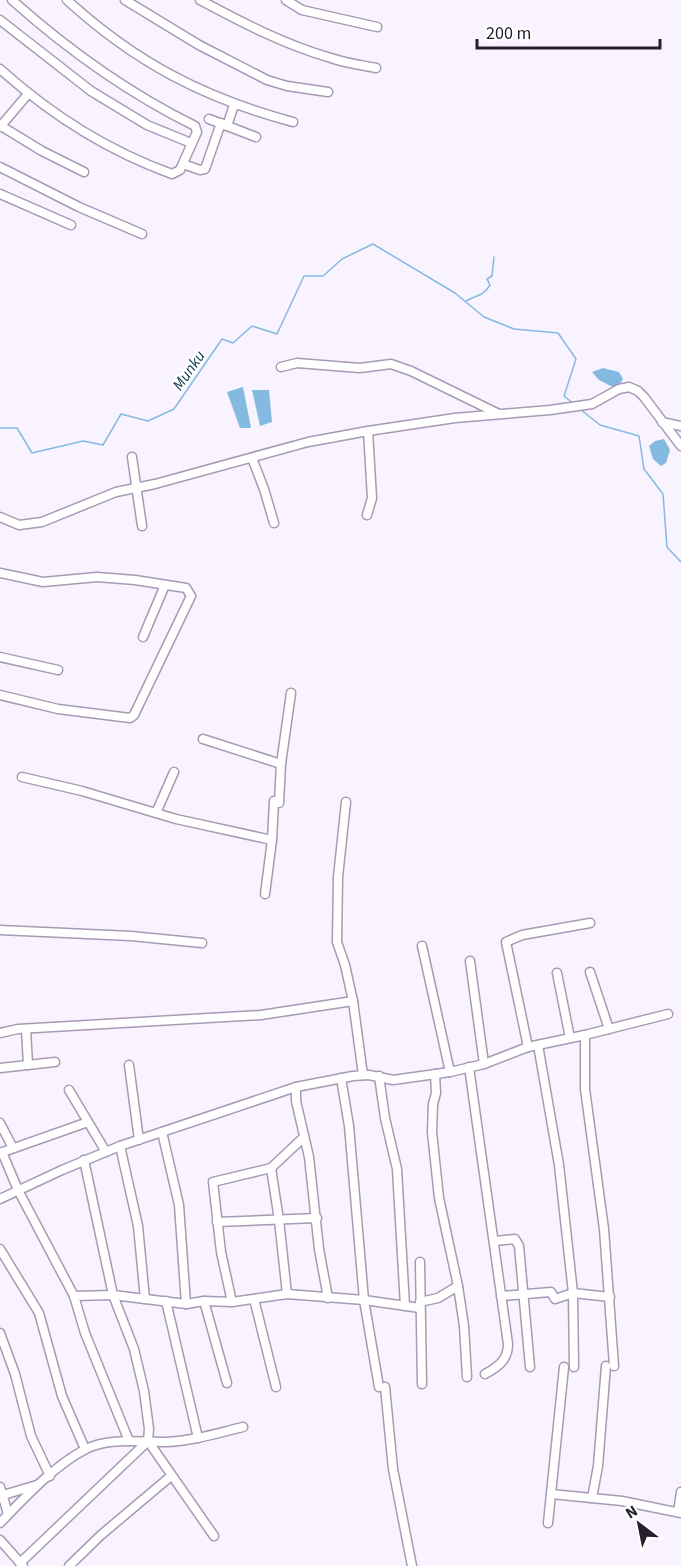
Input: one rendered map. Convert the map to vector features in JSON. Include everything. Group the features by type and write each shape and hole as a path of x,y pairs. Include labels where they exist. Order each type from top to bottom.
{"street":[{"path":"0,69 28,94 78,128 135,161 175,174 180,170 197,130 195,126 165,111 97,69 50,34 12,0"},
{"path":"67,0 128,50 154,66 205,93 234,105 293,122"},
{"path":"125,0 199,45 267,80 287,86 328,92"},
{"path":"200,0 300,48 333,59 376,68"},
{"path":"286,0 302,10 376,27"},
{"path":"0,20 92,91 147,125 191,143"},
{"path":"28,94 4,115 1,126 42,151 84,172"},
{"path":"183,164 200,170 205,169 234,105"},
{"path":"209,118 256,137"},
{"path":"0,167 79,207 142,234"},
{"path":"0,194 71,225"},
{"path":"281,367 297,363 360,368 391,364 411,371 499,414"},
{"path":"0,517 19,525 42,522 116,492 155,484 308,442 368,431 592,404 619,389 629,387 644,397 681,446"},
{"path":"662,422 681,426"},
{"path":"367,515 372,498 368,431"},
{"path":"132,457 142,526"},
{"path":"252,458 274,523"},
{"path":"0,573 43,582 97,577 135,580 186,588 191,596 134,716 124,718 58,709 0,695"},
{"path":"143,636 165,585"},
{"path":"0,657 58,670"},
{"path":"265,894 291,693"},
{"path":"203,739 281,764"},
{"path":"156,813 174,772"},
{"path":"22,777 82,791 156,813 272,840"},
{"path":"346,802 339,877 337,942 345,965 363,1075"},
{"path":"528,1047 506,942 522,935 590,924"},
{"path":"0,930 131,936 202,943"},
{"path":"422,946 450,1072"},
{"path":"470,962 484,1064"},
{"path":"590,972 609,1029"},
{"path":"556,973 570,1038"},
{"path":"0,1033 26,1029 261,1015 352,1001"},
{"path":"0,1199 120,1146 296,1087 363,1075 393,1080 450,1072 484,1064 528,1047 668,1014"},
{"path":"26,1029 28,1065"},
{"path":"585,1035 585,1089 599,1184 610,1297 610,1366 592,1498"},
{"path":"538,1045 559,1165 573,1293 574,1367"},
{"path":"0,1068 55,1062"},
{"path":"129,1065 139,1140"},
{"path":"469,1067 508,1351 504,1361 485,1374"},
{"path":"435,1074 436,1093 433,1104 432,1132 439,1198 464,1326 467,1377"},
{"path":"379,1076 385,1118 397,1169 405,1306"},
{"path":"341,1078 349,1126 364,1300 382,1387 393,1469 412,1566"},
{"path":"296,1087 296,1101 309,1157 319,1249 328,1298"},
{"path":"69,1090 106,1152"},
{"path":"88,1122 1,1153 74,1296 85,1333 129,1441"},
{"path":"0,1123 13,1148"},
{"path":"162,1132 179,1205 186,1304"},
{"path":"232,1302 216,1222 213,1182 271,1168 304,1137"},
{"path":"120,1146 138,1226 146,1299"},
{"path":"84,1160 113,1295 134,1349 144,1391 149,1429 148,1441 214,1536"},
{"path":"271,1168 286,1294"},
{"path":"216,1222 317,1218"},
{"path":"494,1241 516,1240 530,1367"},
{"path":"0,1249 39,1313 62,1396 85,1449"},
{"path":"420,1262 422,1384"},
{"path":"74,1296 113,1295 186,1304 204,1301 232,1302 286,1294 364,1300 405,1306 420,1305 458,1286"},
{"path":"501,1296 551,1292 555,1299 573,1293 610,1297"},
{"path":"254,1299 276,1388"},
{"path":"166,1300 198,1437"},
{"path":"204,1301 227,1383"},
{"path":"0,1333 15,1374 32,1436 50,1476"},
{"path":"548,1523 564,1367"},
{"path":"0,1523 40,1484 85,1449 129,1441 167,1442 243,1428"},
{"path":"0,1540 22,1565 148,1441"},
{"path":"69,1566 115,1522 171,1476"},
{"path":"8,1514 1,1493 40,1484"},
{"path":"551,1494 622,1501 679,1513 681,1492"}],"water":[{"path":"603,368 619,372 623,379 619,385 613,387 599,380 592,372"},
{"path":"243,387 251,428 240,428 227,392"},
{"path":"252,390 269,390 272,422 260,426"},
{"path":"664,439 670,450 666,463 661,466 653,459 649,446 655,441"}],"waterway":[{"name":"Munku","path":"0,428 17,428 32,453 83,441 103,445 121,414 148,421 174,409 222,339 233,343 252,326 277,334 304,276 323,276 342,259 373,244 455,293 484,317 514,329 558,333 576,359 564,396 574,404"},
{"path":"466,301 482,294 490,285 487,279 492,276 494,257"},
{"path":"580,409 600,425 639,436 644,469 663,494 667,547 681,562"}]}
